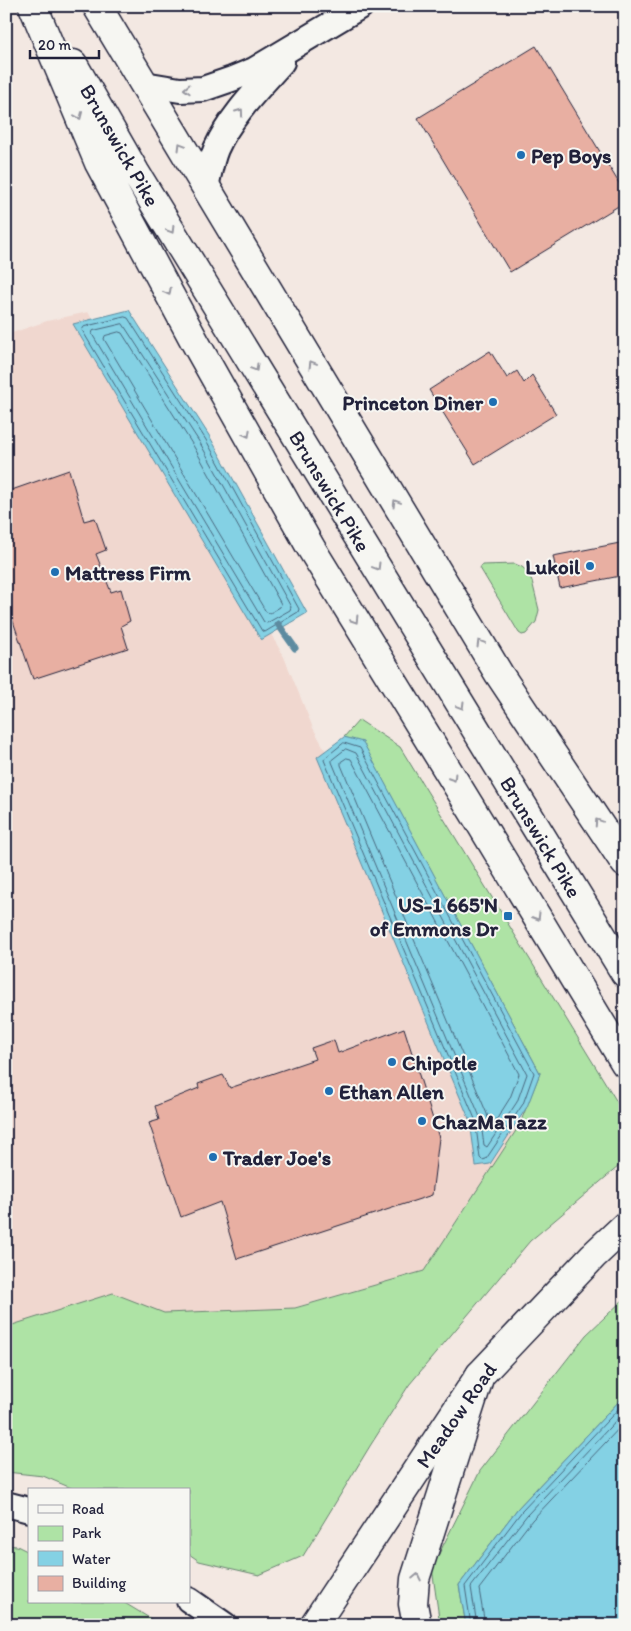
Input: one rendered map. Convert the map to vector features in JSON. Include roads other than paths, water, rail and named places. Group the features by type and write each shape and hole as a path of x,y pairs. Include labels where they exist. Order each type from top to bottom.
{"main road":[{"path":"34,6 99,164 195,342 311,548 482,826 625,1064"},
{"name":"Brunswick Pike","path":"40,6 135,172 625,973"},
{"path":"97,6 499,674 625,863"},
{"name":"Meadow Road","path":"314,1625 480,1375 593,1256 625,1226"},
{"path":"417,1625 413,1604 415,1579 480,1375"}],"street":[{"path":"144,84 180,90 203,89 254,70 361,6"},
{"path":"206,187 215,151 222,136 247,102 296,46"},
{"path":"6,1504 28,1510"},
{"path":"190,1601 225,1625"}],"water":[{"path":"129,310 210,437 307,613 261,640 73,324"},
{"path":"344,737 363,742 540,1073 527,1107 490,1164 476,1166 470,1121 317,757"},
{"path":"625,1395 625,1625 466,1625 459,1585 518,1508"}],"waterway":[{"path":"278,624 295,648"}],"place":[{"name":"Pep Boys","path":"521,155"},
{"name":"Princeton Diner","path":"493,402"},
{"name":"Lukoil","path":"590,566"},
{"name":"Mattress Firm","path":"55,572"},
{"name":"US-1 665'N of Emmons Dr","path":"508,916"},
{"name":"Chipotle","path":"392,1062"},
{"name":"Ethan Allen","path":"329,1091"},
{"name":"ChazMaTazz","path":"422,1121"},
{"name":"Trader Joe's","path":"213,1157"}]}
